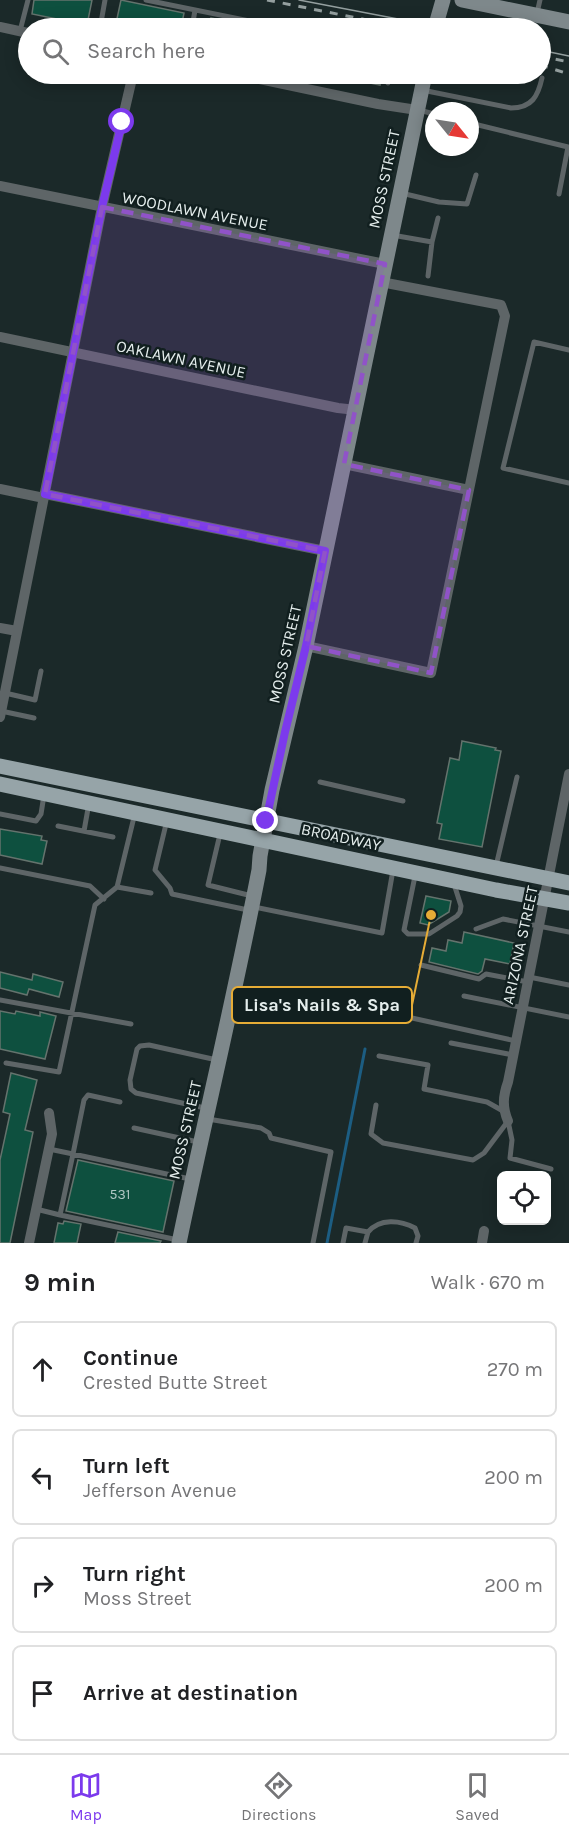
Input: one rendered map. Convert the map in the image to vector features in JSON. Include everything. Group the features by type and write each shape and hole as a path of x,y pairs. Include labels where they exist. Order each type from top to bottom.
{"main road":[{"name":"BROADWAY","path":"0,766 569,883"},
{"name":"BROADWAY","path":"0,784 569,903"}],"street":[{"path":"438,18 442,0"},
{"path":"462,0 538,7 569,22"},
{"path":"0,27 18,31"},
{"path":"1,714 102,207 131,84"},
{"path":"300,84 378,104 417,110"},
{"name":"MOSS STREET","path":"179,1242 206,1113 220,1061 252,905 266,821 306,646 422,84"},
{"name":"WOODLAWN AVENUE","path":"0,186 385,264"},
{"path":"306,646 431,673 470,490 505,315 501,305 381,282"},
{"name":"OAKLAWN AVENUE","path":"0,337 356,410"},
{"path":"344,464 470,490"},
{"path":"0,489 325,551"},
{"path":"0,628 17,631"},
{"name":"ARIZONA STREET","path":"503,1111 503,1095 529,980 569,774"},
{"path":"503,1111 508,1122"},
{"path":"29,1243 52,1134 49,1113"},
{"path":"482,1243 484,1231"}],"lane":[{"path":"26,18 28,0"},
{"path":"102,18 105,0"},
{"path":"146,0 235,18"},
{"path":"194,18 195,10"},
{"path":"421,90 520,108 530,104 539,93 541,84"},
{"path":"417,110 425,112"},
{"path":"479,125 568,147 559,194"},
{"path":"399,192 439,201 467,204 476,175"},
{"path":"428,276 432,242 438,218"},
{"path":"391,235 432,242"},
{"path":"569,350 534,342 503,468 569,483"},
{"path":"3,695 34,700 41,671"},
{"path":"1,714 34,718"},
{"path":"496,868 517,777"},
{"path":"320,782 403,801"},
{"path":"0,814 36,822 41,814 44,793"},
{"path":"84,831 89,802"},
{"path":"6,1063 59,1072 94,906 117,887 135,812"},
{"path":"167,818 155,870 170,888 172,894 252,905 382,933 394,867"},
{"path":"58,826 113,837"},
{"path":"220,830 208,885 252,905"},
{"path":"0,868 90,886 104,899"},
{"path":"416,871 404,930 408,934 429,934 457,916 461,906 452,880"},
{"path":"117,887 151,893"},
{"path":"476,929 503,919 569,932"},
{"path":"421,965 479,979 486,974 569,985"},
{"path":"464,996 569,1017"},
{"path":"0,1000 131,1024"},
{"path":"393,1014 516,1041"},
{"path":"451,1043 513,1055"},
{"path":"220,1061 140,1046 137,1049 130,1080 131,1089 136,1093 261,1128 269,1133 271,1138 331,1152 313,1243"},
{"path":"379,1056 428,1065 424,1089 487,1102 503,1111"},
{"path":"60,1215 84,1100 88,1095 120,1102"},
{"path":"376,1105 371,1134 383,1143 473,1160 484,1153 508,1122"},
{"path":"508,1122 512,1140 510,1158 551,1169"},
{"path":"134,1128 200,1142"},
{"path":"49,1149 192,1179"},
{"path":"36,1209 179,1242"},
{"path":"365,1243 372,1227 385,1222 397,1221 415,1228 418,1236 416,1243"},
{"path":"343,1243 346,1228 368,1232"}],"highlighted area":[{"path":"102,207 385,264 344,464 469,490 431,673 306,646 325,551 45,494"}],"building":[{"path":"34,0 92,0 88,18 52,18 32,14"},
{"path":"121,0 184,13 183,18 117,18"},
{"path":"462,741 501,751 482,847 439,839 442,824 437,823 450,758 459,760"},
{"path":"0,829 42,836 41,840 47,841 42,864 0,855"},
{"path":"426,896 451,901 449,912 428,925 420,923"},
{"path":"464,932 514,943 510,964 485,959 482,971 478,974 429,962 432,948 446,951 448,940 462,943"},
{"path":"0,972 32,980 33,974 63,982 59,997 29,989 27,995 0,988"},
{"path":"0,1011 15,1014 16,1011 40,1016 40,1012 56,1016 45,1059 0,1049"},
{"path":"11,1073 37,1080 25,1130 33,1132 10,1243 0,1243 0,1160 10,1114 3,1112"},
{"path":"78,1160 174,1181 163,1232 66,1211"},
{"path":"64,1221 81,1224 77,1243 54,1243 58,1223 63,1224"},
{"path":"118,1232 161,1241 160,1243 115,1243"}],"waterway":[{"path":"327,1243 365,1049"}],"tram line":[{"path":"299,0 393,18"},
{"path":"551,52 569,56"}],"railway":[{"path":"267,0 357,18"},
{"path":"551,58 569,62"},
{"path":"551,68 569,74"}],"place":[{"name":"Lisa's Nails & Spa","path":"431,915"}],"route":[{"path":"122,122 102,207 45,494 325,551 300,674 266,821"}]}
